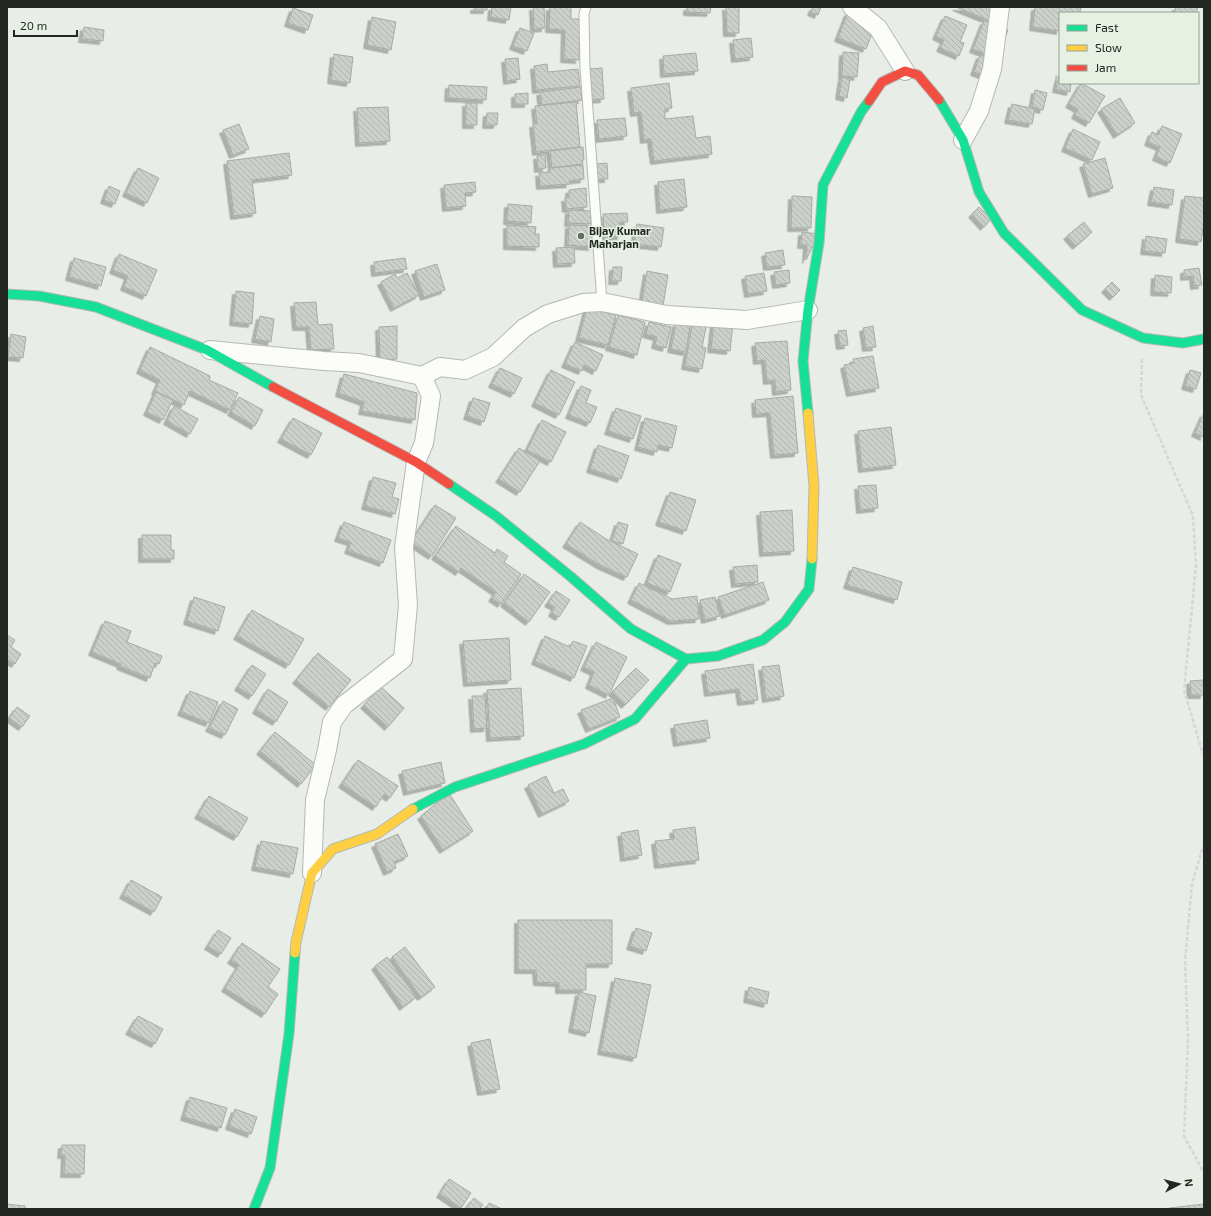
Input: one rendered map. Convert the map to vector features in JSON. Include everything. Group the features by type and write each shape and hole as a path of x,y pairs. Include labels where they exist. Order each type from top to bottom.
{"main road":[{"path":"7,294 39,296 96,307 207,350 295,399 416,462 496,516 570,576 631,629 686,659 718,656 763,640 785,622 809,589 813,544 814,486 802,361 808,310 819,243 823,185 861,112 882,82 905,71 918,75 937,96 963,140 979,192 1004,233 1082,310 1143,338 1182,343 1204,339"},
{"path":"254,1209 270,1168 289,1034 296,942 312,873 333,849 377,834 410,810 455,787 584,744 635,720 686,659"}],"street":[{"path":"852,7 878,28 905,71"},
{"path":"963,140 979,111 992,69 1000,7"},
{"path":"207,350 272,357 360,363 422,376 440,367 466,370 493,357 524,328 548,314 583,303 602,302 667,315 747,320 808,310"},
{"path":"312,873 315,800 332,722 344,705 403,658 408,605 404,547 416,462 424,443 431,396 422,376"}],"lane":[{"path":"586,7 584,14 585,68 602,302"}],"path":[{"path":"1143,338 1141,395 1193,516 1196,566 1184,690 1204,758"},
{"path":"1204,843 1192,884 1185,961 1188,1040 1184,1136 1204,1174"}],"building":[{"path":"474,7 487,7 487,10 474,10"},
{"path":"492,7 511,7 509,20 491,17"},
{"path":"533,7 544,7 545,28 534,29"},
{"path":"550,7 571,7 571,19 580,19 579,60 564,59 565,30 549,29"},
{"path":"687,7 711,7 710,13 687,12"},
{"path":"726,7 739,7 739,33 727,33"},
{"path":"813,7 821,7 818,15 811,12"},
{"path":"956,7 998,7 993,22"},
{"path":"1035,7 1081,8 1080,12 1059,12 1059,31 1033,27"},
{"path":"1176,7 1198,7 1196,12 1174,12"},
{"path":"293,8 313,15 308,30 288,23"},
{"path":"848,12 876,23 866,49 838,38"},
{"path":"945,16 967,25 960,42 964,43 959,56 940,48 944,40 936,36"},
{"path":"372,17 396,22 391,50 367,45"},
{"path":"984,21 1008,30 997,58 973,49"},
{"path":"84,27 104,30 103,41 82,39"},
{"path":"520,28 534,33 527,51 513,46"},
{"path":"751,38 753,57 735,59 733,40"},
{"path":"843,52 859,53 857,77 842,76"},
{"path":"696,53 698,71 664,74 663,56"},
{"path":"334,54 353,57 350,83 331,80"},
{"path":"980,55 994,60 988,77 974,72"},
{"path":"518,58 520,79 507,81 505,59"},
{"path":"547,64 548,72 578,69 580,86 536,90 534,66"},
{"path":"602,68 604,99 591,100 588,69"},
{"path":"1059,76 1059,84 1071,84 1070,92 1056,89"},
{"path":"842,77 850,79 847,98 839,96"},
{"path":"669,83 672,108 665,109 665,119 693,116 696,138 710,136 712,154 654,161 651,139 644,140 641,112 634,113 631,88"},
{"path":"1080,84 1105,96 1089,123 1075,115 1078,109 1069,104"},
{"path":"449,85 487,87 486,100 448,98"},
{"path":"581,87 582,100 542,105 540,92"},
{"path":"1035,90 1047,93 1043,110 1032,107"},
{"path":"528,93 528,104 515,104 515,94"},
{"path":"1120,98 1135,123 1117,135 1101,109"},
{"path":"576,102 580,147 536,152 533,124 537,124 535,106"},
{"path":"466,103 477,103 477,125 466,125"},
{"path":"1012,104 1035,109 1032,124 1008,120"},
{"path":"388,107 390,141 359,143 357,108"},
{"path":"487,113 498,113 497,125 486,125"},
{"path":"625,118 627,136 599,139 597,120"},
{"path":"239,124 249,149 233,155 223,130"},
{"path":"1162,126 1182,134 1170,163 1156,157 1160,147 1148,142 1152,132 1158,135"},
{"path":"1073,129 1100,142 1092,160 1065,148"},
{"path":"583,147 583,164 552,168 550,151"},
{"path":"289,153 292,175 252,180 256,213 234,216 227,161"},
{"path":"545,155 546,168 538,169 537,156"},
{"path":"1105,158 1113,188 1092,194 1083,164"},
{"path":"607,163 608,179 596,179 595,164"},
{"path":"583,165 584,179 569,181 570,184 540,186 539,173 550,172 550,168"},
{"path":"138,168 159,178 147,203 126,193"},
{"path":"684,179 687,207 660,210 658,182"},
{"path":"475,182 476,192 465,193 466,206 446,208 444,185"},
{"path":"109,186 120,191 115,204 104,200"},
{"path":"1154,187 1174,190 1172,205 1151,202"},
{"path":"586,188 587,207 566,209 565,198 569,198 569,190"},
{"path":"792,196 812,197 811,228 791,228"},
{"path":"1185,196 1204,198 1204,223 1201,242 1179,239"},
{"path":"508,204 532,206 531,223 507,221"},
{"path":"979,207 991,219 984,227 972,214"},
{"path":"569,210 591,211 591,224 568,223"},
{"path":"627,213 628,222 620,222 621,236 604,237 603,214"},
{"path":"1084,222 1092,232 1076,246 1067,236"},
{"path":"637,224 664,228 661,247 634,244"},
{"path":"507,225 536,227 535,234 539,234 539,247 507,246"},
{"name":"Bijay Kumar Maharjan","path":"569,225 593,226 592,247 568,245"},
{"path":"802,232 819,234 806,260 807,245 801,245"},
{"path":"1146,236 1167,239 1165,253 1144,251"},
{"name":"Bijay Kumar Maharjan","path":"574,247 575,263 557,264 556,248"},
{"path":"783,250 785,265 767,267 765,253"},
{"path":"119,254 157,270 146,296 124,287 128,276 113,270"},
{"path":"74,258 106,267 101,286 69,277"},
{"path":"405,258 407,269 375,273 374,262"},
{"path":"437,264 445,290 424,297 415,271"},
{"path":"613,267 622,267 621,281 612,281"},
{"path":"1199,268 1202,285 1194,286 1193,276 1184,277 1184,270"},
{"path":"789,270 790,283 776,285 774,272"},
{"path":"647,271 668,275 663,306 642,302"},
{"path":"407,273 419,295 394,308 381,282 395,274 397,278"},
{"path":"764,273 767,291 748,294 745,276"},
{"path":"1155,275 1172,277 1171,293 1154,292"},
{"path":"1112,282 1120,290 1113,297 1105,289"},
{"path":"236,291 254,293 252,324 233,322"},
{"path":"316,302 318,325 332,324 334,349 311,350 309,327 296,327 294,303"},
{"path":"587,308 616,315 608,345 579,338"},
{"path":"618,315 645,322 637,355 609,347"},
{"path":"260,316 274,319 271,342 255,339"},
{"path":"693,320 707,323 702,347 706,348 702,369 685,366"},
{"path":"714,321 733,323 730,351 711,349"},
{"path":"649,322 671,327 666,348 655,345 657,337 646,334"},
{"path":"676,323 690,326 686,352 671,349"},
{"path":"397,326 397,359 380,360 379,327"},
{"path":"873,326 876,347 866,348 863,328"},
{"path":"846,330 848,345 840,346 838,331"},
{"path":"11,334 26,337 23,358 8,357"},
{"path":"787,341 791,390 776,392 775,380 767,381 765,360 757,361 755,343"},
{"path":"575,342 603,355 596,371 584,365 582,371 565,364"},
{"path":"150,347 210,376 209,380 238,393 230,410 190,391 184,405 155,391 160,380 140,370"},
{"path":"873,356 879,388 850,393 844,365 854,363 853,359"},
{"path":"500,368 522,378 514,394 492,384"},
{"path":"551,370 575,382 559,415 535,403"},
{"path":"1190,370 1201,373 1196,389 1185,386"},
{"path":"344,374 417,393 415,420 362,411 364,402 339,393"},
{"path":"581,386 591,390 586,403 597,407 590,423 569,415"},
{"path":"156,392 173,400 163,420 147,412"},
{"path":"793,396 798,453 774,455 770,413 756,414 755,400"},
{"path":"239,397 263,410 255,426 231,412"},
{"path":"473,398 490,403 484,422 467,416"},
{"path":"174,406 198,419 190,434 167,421"},
{"path":"616,408 641,416 633,439 608,431"},
{"path":"1204,413 1204,437 1195,433"},
{"path":"293,418 322,433 311,455 281,439"},
{"path":"645,418 677,426 672,448 658,445 657,452 638,447"},
{"path":"542,420 566,432 551,462 527,450"},
{"path":"891,427 896,465 862,469 858,431"},
{"path":"598,445 629,456 621,479 590,469"},
{"path":"519,448 540,461 520,492 499,479"},
{"path":"373,477 396,483 392,497 399,499 395,514 365,506"},
{"path":"876,485 878,508 860,510 858,486"},
{"path":"670,492 696,500 686,531 659,522"},
{"path":"435,505 456,518 432,556 411,542"},
{"path":"792,510 794,551 763,553 760,512"},
{"path":"344,522 391,540 383,563 348,550 351,542 338,538"},
{"path":"580,522 606,539 638,554 627,577 600,565 566,544"},
{"path":"618,522 628,525 623,544 612,541"},
{"path":"456,526 495,553 497,549 508,556 504,562 521,574 501,604 492,598 496,592 461,568 459,572 435,556"},
{"path":"142,535 171,535 171,550 174,550 174,559 142,559"},
{"path":"658,555 681,564 670,592 647,583"},
{"path":"757,565 758,582 735,584 733,567"},
{"path":"853,567 902,582 897,600 847,585"},
{"path":"524,574 550,592 529,622 504,603"},
{"path":"763,582 769,600 725,615 718,597"},
{"path":"639,583 672,599 697,596 699,619 671,621 631,600"},
{"path":"556,591 570,600 559,617 552,613 555,607 548,603"},
{"path":"194,597 225,607 218,631 187,621"},
{"path":"715,597 720,616 705,620 700,600"},
{"path":"252,610 304,639 289,665 237,636"},
{"path":"105,621 131,631 127,642 162,656 159,664 155,663 150,678 120,666 121,664 92,652"},
{"path":"7,635 15,640 11,647 21,654 15,664 7,659"},
{"path":"545,636 570,647 573,641 587,646 574,678 535,661"},
{"path":"509,638 511,680 467,683 463,641"},
{"path":"596,642 627,657 609,695 589,685 594,672 584,667"},
{"path":"318,653 351,680 329,707 296,680"},
{"path":"753,664 758,700 741,702 739,689 708,693 705,671"},
{"path":"252,665 266,674 252,696 238,687"},
{"path":"779,665 784,696 766,699 762,667"},
{"path":"636,668 649,680 625,705 612,692"},
{"path":"1203,680 1204,695 1191,695 1190,681"},
{"path":"381,687 404,708 388,727 364,705"},
{"path":"521,688 524,736 490,738 487,690"},
{"path":"268,689 288,702 276,722 256,710"},
{"path":"190,691 218,702 209,723 181,712"},
{"path":"472,696 485,696 487,728 474,729"},
{"path":"613,698 620,717 589,729 581,710"},
{"path":"223,701 238,709 225,735 209,728"},
{"path":"17,707 30,716 22,727 9,718"},
{"path":"707,720 710,738 677,743 674,725"},
{"path":"275,732 316,765 301,784 260,751"},
{"path":"358,760 398,786 390,798 384,794 376,807 342,784"},
{"path":"441,762 445,783 407,792 402,771"},
{"path":"546,776 554,793 563,789 569,801 542,814 528,785"},
{"path":"449,793 473,831 443,850 421,816"},
{"path":"209,796 248,818 237,837 198,815"},
{"path":"695,827 699,860 658,865 655,841 674,839 673,830"},
{"path":"638,830 642,855 624,858 621,833"},
{"path":"398,834 408,856 394,862 396,868 387,872 375,844"},
{"path":"261,841 298,848 293,874 255,867"},
{"path":"131,880 162,897 154,912 123,895"},
{"path":"518,920 612,920 612,964 586,964 586,990 559,990 559,983 537,982 536,970 518,970"},
{"path":"636,928 652,933 646,951 630,946"},
{"path":"218,930 231,938 221,954 208,946"},
{"path":"242,943 280,969 268,987 278,994 265,1014 225,988 239,965 231,960"},
{"path":"405,947 435,987 421,997 392,957"},
{"path":"387,957 416,997 403,1007 375,966"},
{"path":"615,978 651,985 636,1058 601,1051"},
{"path":"749,987 769,992 767,1004 747,999"},
{"path":"579,992 596,996 589,1033 572,1029"},
{"path":"138,1016 163,1029 155,1044 129,1031"},
{"path":"490,1039 500,1089 481,1092 471,1043"},
{"path":"190,1097 227,1108 221,1128 184,1117"},
{"path":"235,1109 257,1117 251,1134 229,1126"},
{"path":"62,1145 85,1145 84,1174 64,1174 65,1155 61,1155"},
{"path":"449,1179 471,1193 461,1208 440,1194"},
{"path":"474,1198 483,1205 479,1209 465,1209"},
{"path":"489,1203 502,1209 486,1209"},
{"path":"7,1204 25,1206 25,1209 7,1209"},
{"path":"1204,1204 1204,1209 1169,1209 1169,1208"}],"traffic: fast":[{"path":"939,100 963,140 979,192 1004,233 1082,310 1143,338 1183,343 1204,339"},
{"path":"808,413 803,361 808,310 819,243 823,185 861,112 869,101"},
{"path":"7,294 39,296 96,307 207,350 273,387"},
{"path":"449,484 496,516 570,576 631,629 686,659 718,656 763,640 785,622 809,589 812,559"},
{"path":"413,809 455,787 584,744 635,719 686,659"},
{"path":"254,1209 270,1168 289,1034 295,953"}],"traffic: slow":[{"path":"808,413 814,486 812,559"},
{"path":"295,953 296,942 312,873 333,849 377,834 413,809"}],"traffic: jam":[{"path":"869,101 882,82 905,71 918,75 939,100"},
{"path":"273,387 416,462 449,484"}],"place":[{"name":"Bijay Kumar Maharjan","path":"581,236"}]}
